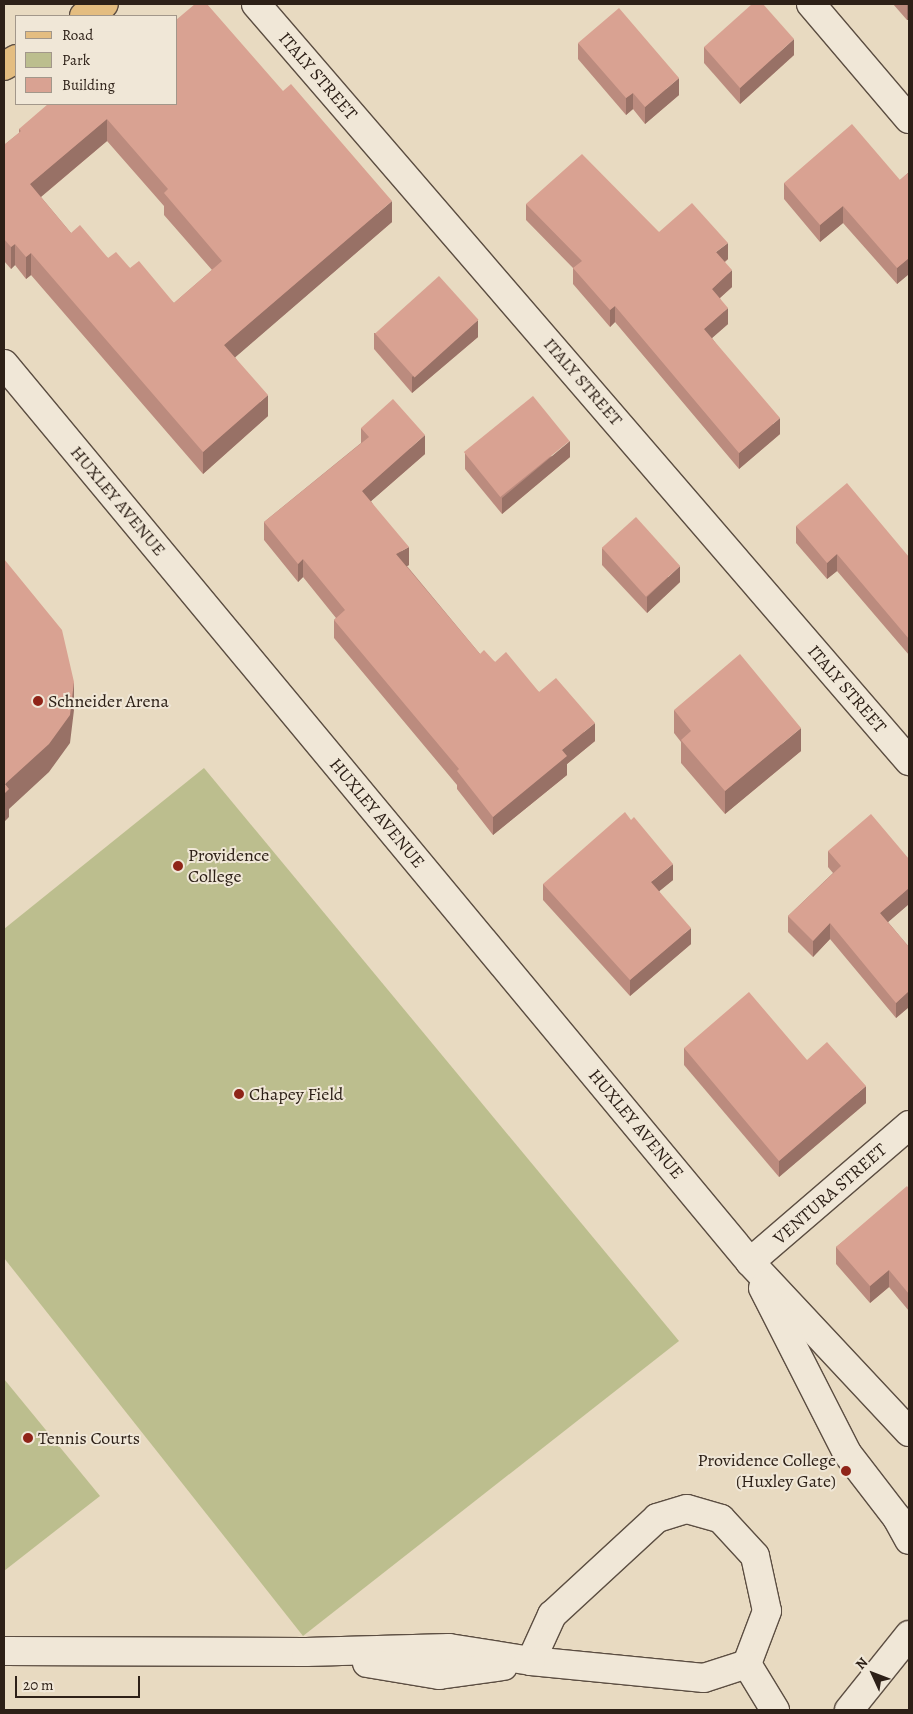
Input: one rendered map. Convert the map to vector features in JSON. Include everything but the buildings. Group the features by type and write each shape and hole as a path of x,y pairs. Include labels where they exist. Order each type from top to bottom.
{"main road":[{"path":"86,15 104,4"},
{"path":"4,66 15,59"}],"street":[{"name":"ITALY STREET","path":"256,4 909,761"},
{"path":"811,4 909,119"},
{"name":"HUXLEY AVENUE","path":"4,364 750,1262 909,1432"},
{"name":"VENTURA STREET","path":"750,1262 909,1125"},
{"name":"HUXLEY AVENUE","path":"750,1262 847,1453 897,1518 909,1540"},
{"path":"532,1661 552,1615 658,1518 688,1509 721,1519 755,1556 767,1612 748,1664 774,1710"},
{"path":"849,1710 909,1635"},
{"path":"4,1651 306,1652 449,1648 532,1661 704,1678 748,1664"}],"green space":[{"name":"Chapey Field","path":"204,768 679,1341 303,1636 4,1258 4,929"},
{"name":"Tennis Courts","path":"4,1379 100,1496 4,1571"}],"place":[{"name":"Schneider Arena","path":"38,701"},
{"name":"Providence College","path":"178,866"},
{"name":"Chapey Field","path":"239,1094"},
{"name":"Tennis Courts","path":"28,1438"},
{"name":"Providence College (Huxley Gate)","path":"846,1471"}]}
